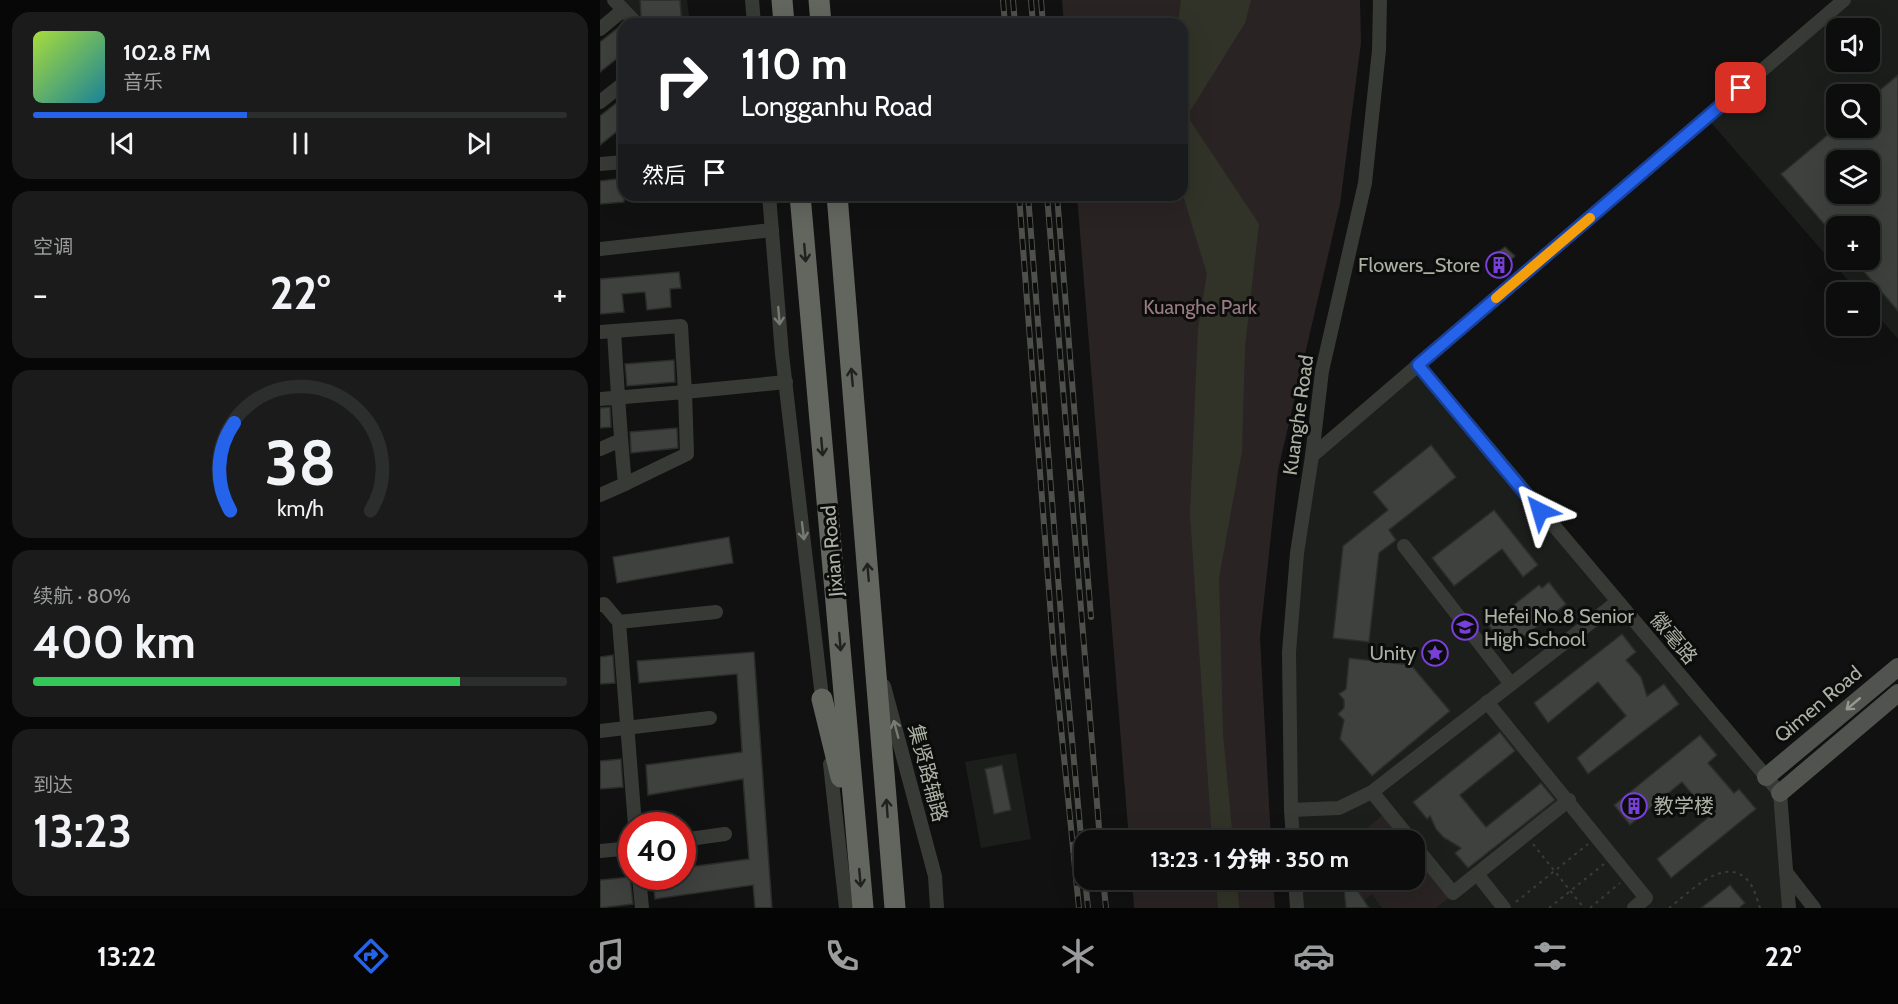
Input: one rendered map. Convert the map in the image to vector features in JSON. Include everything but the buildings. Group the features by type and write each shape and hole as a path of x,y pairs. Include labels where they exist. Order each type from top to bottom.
{"highway":[{"path":"782,0 784,18"},
{"path":"819,0 820,18"},
{"name":"Jixian Road","path":"801,201 863,908"},
{"name":"Jixian Road","path":"838,201 895,908"},
{"path":"822,699 858,848"}],"main road":[{"name":"Qimen Road","path":"1766,777 1898,667"},
{"path":"1780,794 1898,693"}],"street":[{"path":"752,0 754,18"},
{"name":"Kuanghe Road","path":"1292,830 1289,652 1297,553 1322,371 1365,183 1379,50 1380,0"},
{"path":"1312,456 1844,0"},
{"path":"600,29 618,5 631,18"},
{"path":"600,102 618,88"},
{"path":"601,163 618,162"},
{"path":"769,201 786,382 846,908"},
{"path":"600,249 772,230"},
{"path":"600,332 681,326 687,454 600,495"},
{"path":"614,331 625,484"},
{"name":"徽毫路","path":"1418,365 1780,794"},
{"path":"600,399 786,382"},
{"path":"600,449 621,440"},
{"path":"1404,546 1511,684"},
{"path":"1291,810 1339,808 1372,792 1617,602"},
{"path":"600,605 604,604 619,622 634,812"},
{"path":"619,622 716,612"},
{"name":"集贤路辅路","path":"875,650 935,876 937,908"},
{"path":"1487,702 1569,800 1646,898 1634,908"},
{"path":"600,731 710,718"},
{"path":"1372,792 1403,830"},
{"path":"1780,794 1789,908"},
{"path":"1425,859 1453,893 1569,800"},
{"path":"696,838 725,834"},
{"path":"600,851 618,849"},
{"path":"1785,871 1814,908"},
{"path":"1477,874 1507,908"},
{"path":"640,890 642,908"},
{"path":"1296,890 1297,908"}],"path":[{"path":"1526,835 1584,908"},
{"path":"1507,908 1598,836"},
{"path":"1549,908 1614,857"},
{"path":"1669,908 1713,874 1726,872 1739,873 1750,882 1760,908"},
{"path":"1590,908 1629,876"}],"shaded area":[{"path":"618,0 687,0 689,18 636,18"},
{"path":"1181,0 1251,0 1245,23 1188,114 1188,18 1179,18"},
{"path":"1844,0 1898,0 1898,339 1880,319 1880,282 1849,282 1839,270 1880,270 1880,216 1826,216 1826,255 1707,118"},
{"path":"1188,118 1259,224 1245,346 1242,451 1219,578 1223,733 1232,830 1211,830 1190,514 1198,329 1207,274 1185,201 1188,201"},
{"name":"Hefei No.8 Senior High School","path":"1418,365 1780,793 1789,908 1297,908 1296,890 1425,890 1425,830 1293,830 1289,652 1312,456"},
{"path":"1016,753 1031,839 981,848 965,762"},
{"path":"1217,890 1238,890 1239,908 1218,908"}],"green space":[{"name":"Kuanghe Park","path":"1062,0 1360,0 1361,43 1340,204 1278,470 1260,637 1270,830 1128,830 1077,201 1188,201 1188,18 1064,18"},
{"path":"1385,813 1398,830 1365,830"},
{"path":"1425,863 1451,896 1436,908 1382,908 1372,894 1364,900 1358,890 1425,890"},
{"path":"1133,890 1274,890 1275,908 1134,908"}],"railway":[{"path":"1003,0 1004,18"},
{"path":"1013,0 1014,18"},
{"path":"1031,0 1032,18"},
{"path":"1041,0 1042,18"},
{"path":"1019,201 1054,657 1079,908"},
{"path":"1028,201 1064,654 1080,830"},
{"path":"1047,201 1099,830"},
{"path":"1057,201 1091,617"},
{"path":"1086,890 1088,908"},
{"path":"1104,890 1106,908"}],"slow traffic":[{"path":"1496,298 1590,218"}],"place":[{"name":"Flowers_Store","path":"1499,265"},
{"name":"Hefei No.8 Senior High School","path":"1465,627"},
{"name":"Unity","path":"1435,653"},
{"name":"教学楼","path":"1634,806"}],"route":[{"path":"1540,511 1418,365 1741,88"}]}
